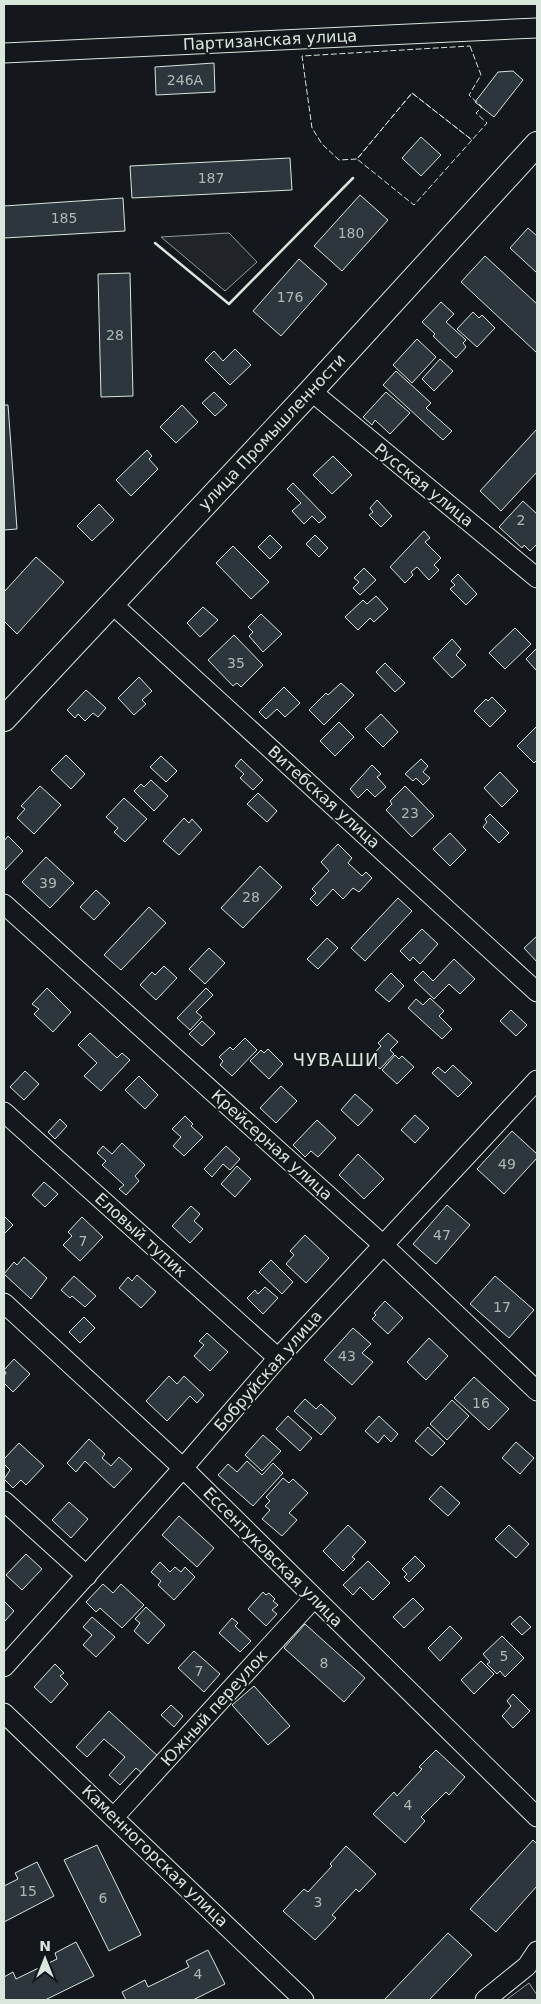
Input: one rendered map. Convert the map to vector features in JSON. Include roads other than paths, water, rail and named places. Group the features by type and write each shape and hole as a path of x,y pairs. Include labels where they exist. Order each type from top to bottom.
{"main road":[{"name":"улица Промышленности","path":"4,719 311,392 537,144"}],"street":[{"name":"Партизанская улица","path":"4,52 537,28"},
{"name":"Русская улица","path":"311,392 537,578"},
{"name":"Витебская улица","path":"111,603 537,992"},
{"name":"Крейсерная улица","path":"4,904 382,1244 537,1391"},
{"name":"Бобруйская улица","path":"4,1667 183,1468 278,1358 382,1244 537,1080"},
{"name":"Еловый тупик","path":"4,1112 278,1358"},
{"name":"Ессентуковская улица","path":"4,1303 183,1468 537,1817"},
{"path":"4,1501 87,1576"},
{"name":"Южный переулок","path":"114,1817 314,1598"},
{"name":"Каменногорская улица","path":"4,1713 304,2000"},
{"path":"485,2000 527,1966 537,1951"}],"district":[{"name":"ЧУВАШИ","path":"336,1059"}]}
